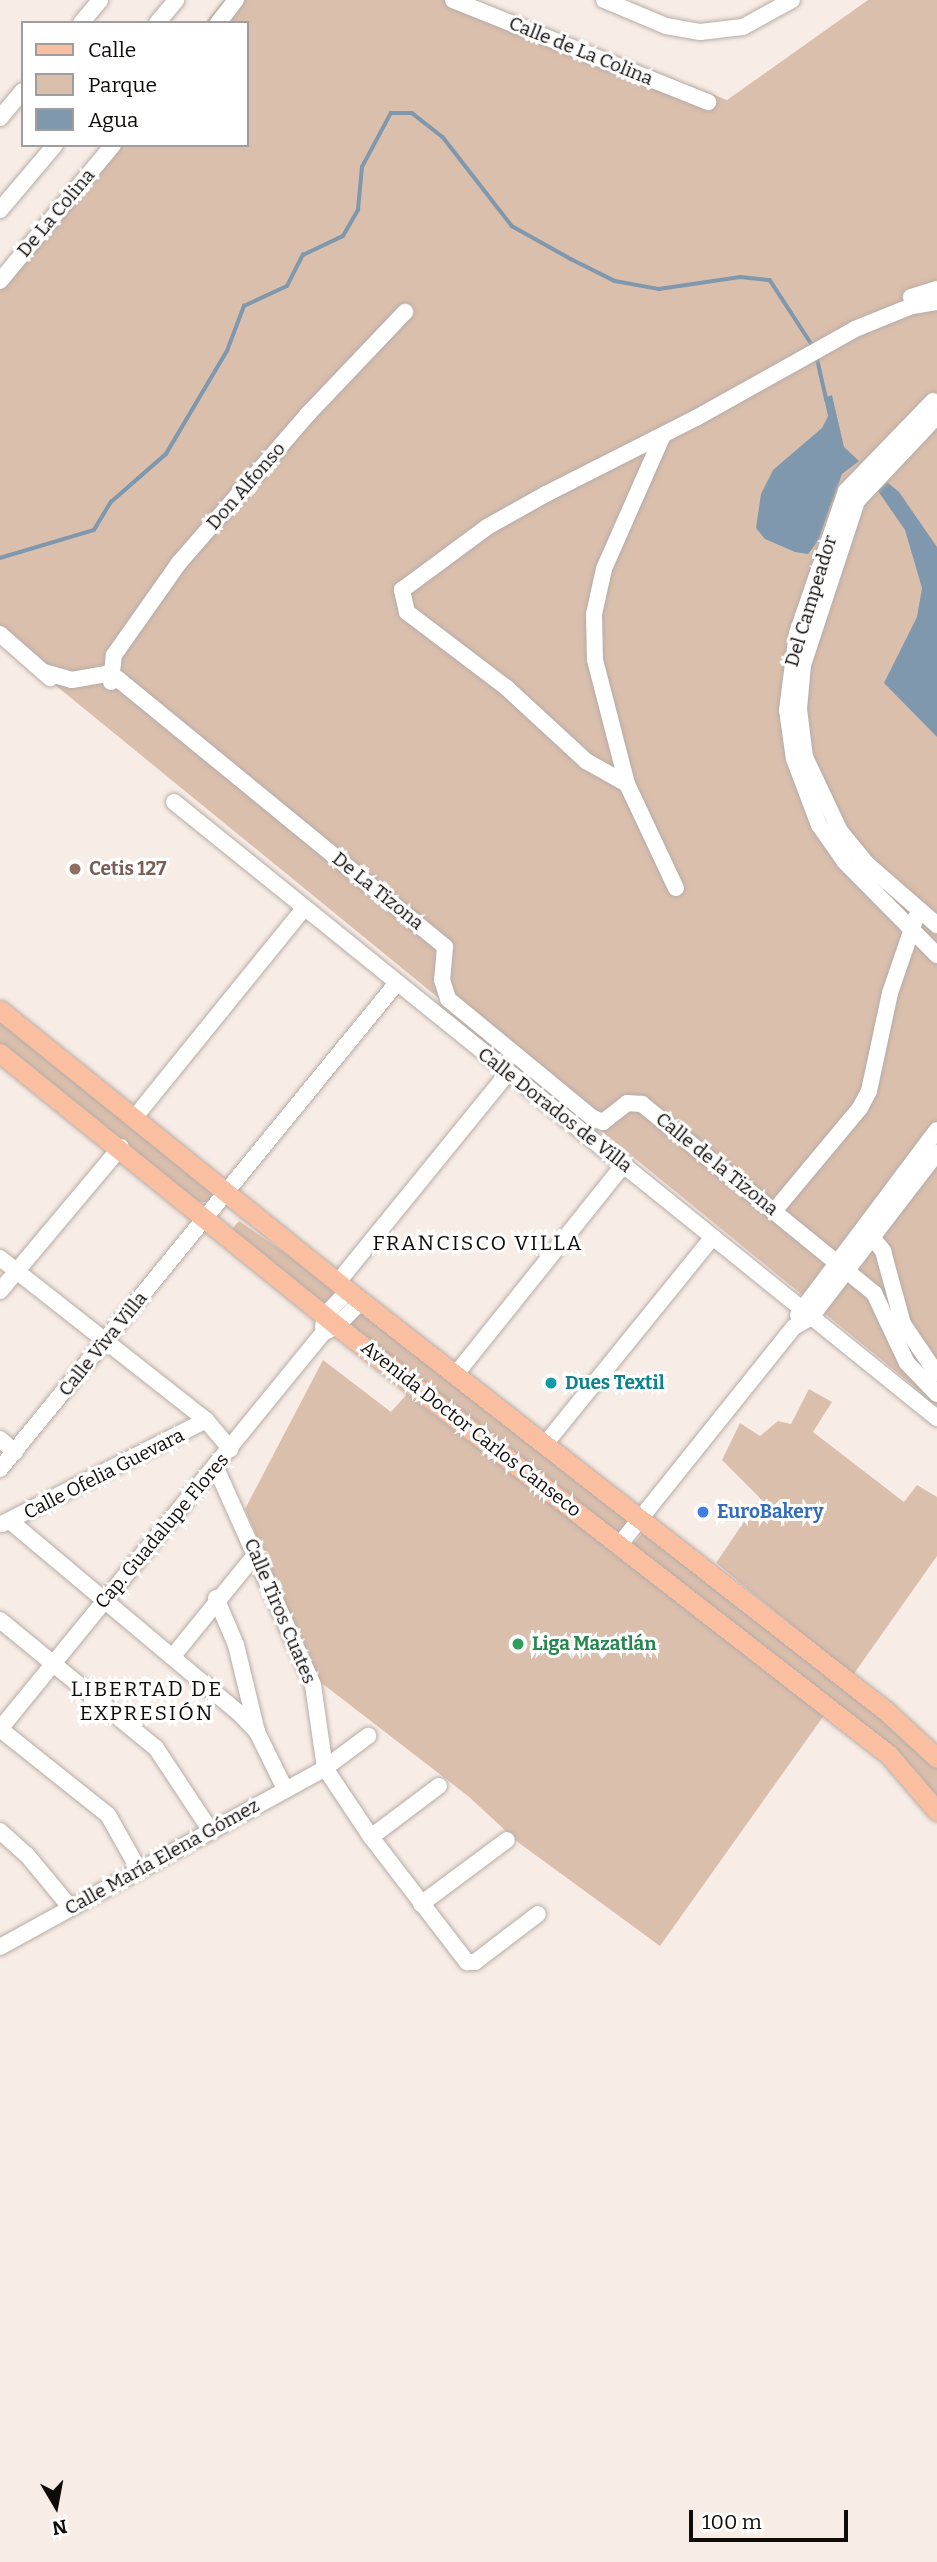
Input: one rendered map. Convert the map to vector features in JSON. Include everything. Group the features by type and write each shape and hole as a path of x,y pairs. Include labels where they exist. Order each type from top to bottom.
{"main road":[{"name":"Avenida Doctor Carlos Canseco","path":"0,1010 349,1291 547,1443 850,1683 937,1758"},
{"name":"Avenida Doctor Carlos Canseco","path":"0,1053 121,1147 328,1325 620,1544 866,1737 895,1761 937,1811"},
{"path":"830,1708 829,1691 850,1683"},
{"path":"866,1737 886,1737 898,1722"}],"street":[{"path":"83,21 100,0"},
{"path":"159,21 176,0"},
{"path":"220,21 236,0"},
{"name":"Calle de La Colina","path":"453,0 709,102"},
{"path":"604,0 666,26 700,32 743,27 792,0"},
{"path":"0,118 21,93"},
{"path":"0,210 53,147"},
{"name":"De La Colina","path":"0,281 111,147"},
{"path":"627,784 586,761 507,688 407,612 401,597 409,581 487,527 663,435 881,308 937,289"},
{"path":"818,345 884,315 937,302"},
{"name":"Don Alfonso","path":"115,680 114,654 179,564 307,414 405,312"},
{"name":"Del Campeador","path":"936,403 846,491 790,666 787,710 807,801 832,844 912,925 937,955"},
{"path":"663,435 604,569 594,614 595,660 627,784 676,888"},
{"path":"0,634 44,672 72,680 115,680"},
{"name":"De La Tizona","path":"115,680 445,947 442,980 448,999 593,1118"},
{"name":"Del Campeador","path":"799,758 840,831 867,864 937,925"},
{"name":"Calle Dorados de Villa","path":"174,802 396,984 625,1163 937,1418"},
{"path":"135,1117 304,908"},
{"path":"775,1210 860,1108 869,1091 890,993 912,925 920,909"},
{"path":"226,1193 396,984"},
{"path":"349,1291 508,1073"},
{"name":"Calle de la Tizona","path":"593,1118 603,1122 627,1103 642,1104 841,1266"},
{"path":"868,1232 937,1130"},
{"path":"0,1291 121,1147"},
{"path":"620,1544 868,1232 937,1153"},
{"path":"456,1374 625,1163"},
{"name":"Calle Viva Villa","path":"0,1469 226,1193"},
{"path":"868,1232 883,1251 887,1298 906,1363 937,1394"},
{"path":"547,1443 713,1237"},
{"path":"0,1258 206,1420 230,1449"},
{"path":"841,1266 887,1298 937,1374"},
{"name":"Cap. Guadalupe Flores","path":"0,1729 216,1468 328,1325 349,1291"},
{"name":"Calle Ofelia Guevara","path":"5,1523 206,1420"},
{"path":"0,1439 15,1452"},
{"name":"Calle Tiros Cuates","path":"216,1468 313,1685 325,1768 371,1837 421,1904 471,1963 538,1914"},
{"path":"5,1523 173,1656 257,1732"},
{"path":"173,1656 216,1598 256,1554"},
{"path":"216,1598 236,1645 257,1732 285,1789"},
{"path":"0,1620 156,1748 211,1831"},
{"path":"0,1729 108,1815 139,1870"},
{"name":"Calle María Elena Gómez","path":"0,1947 325,1768 368,1736"},
{"path":"371,1837 439,1786"},
{"path":"0,1831 27,1855 70,1907"},
{"path":"421,1904 507,1840"}],"green space":[{"path":"224,0 472,0 727,100 868,0 937,0 937,1405 0,640 0,271 102,147 248,147 248,21 207,21"},
{"path":"0,1018 212,1190 212,1202 199,1202 0,1049"},
{"path":"239,1221 342,1295 326,1310 232,1229"},
{"path":"361,1311 615,1510 631,1525 625,1533 618,1533 342,1324"},
{"name":"Liga Mazatlán","path":"323,1360 391,1412 407,1394 825,1714 660,1946 519,1843 468,1796 319,1681 245,1509"},
{"path":"809,1389 832,1402 813,1432 904,1502 917,1485 937,1497 937,1556 853,1675 716,1563 760,1498 722,1460 740,1423 760,1436 778,1421 791,1424"},
{"path":"644,1532 898,1727 937,1768 937,1802 629,1548"}],"water":[{"path":"832,395 844,447 859,461 842,474 818,541 808,554 795,552 765,539 756,528 761,494 773,470 822,428 828,416 824,398"},
{"path":"887,482 899,492 937,547 937,737 884,683 917,617 922,588 905,530 878,491"}],"waterway":[{"path":"0,558 94,530 111,502 166,454 227,351 244,306 287,286 303,255 343,236 358,210 362,167 391,113 412,113 443,137 512,226 571,259 615,281 659,289 740,277 770,280 813,346"},
{"path":"817,357 827,401"}],"place":[{"name":"Cetis 127","path":"75,869"},
{"name":"Dues Textil","path":"551,1383"},
{"name":"EuroBakery","path":"703,1512"},
{"name":"Liga Mazatlán","path":"518,1644"}],"district":[{"name":"FRANCISCO VILLA","path":"478,1243"},
{"name":"LIBERTAD DE EXPRESIÓN","path":"147,1701"}]}
